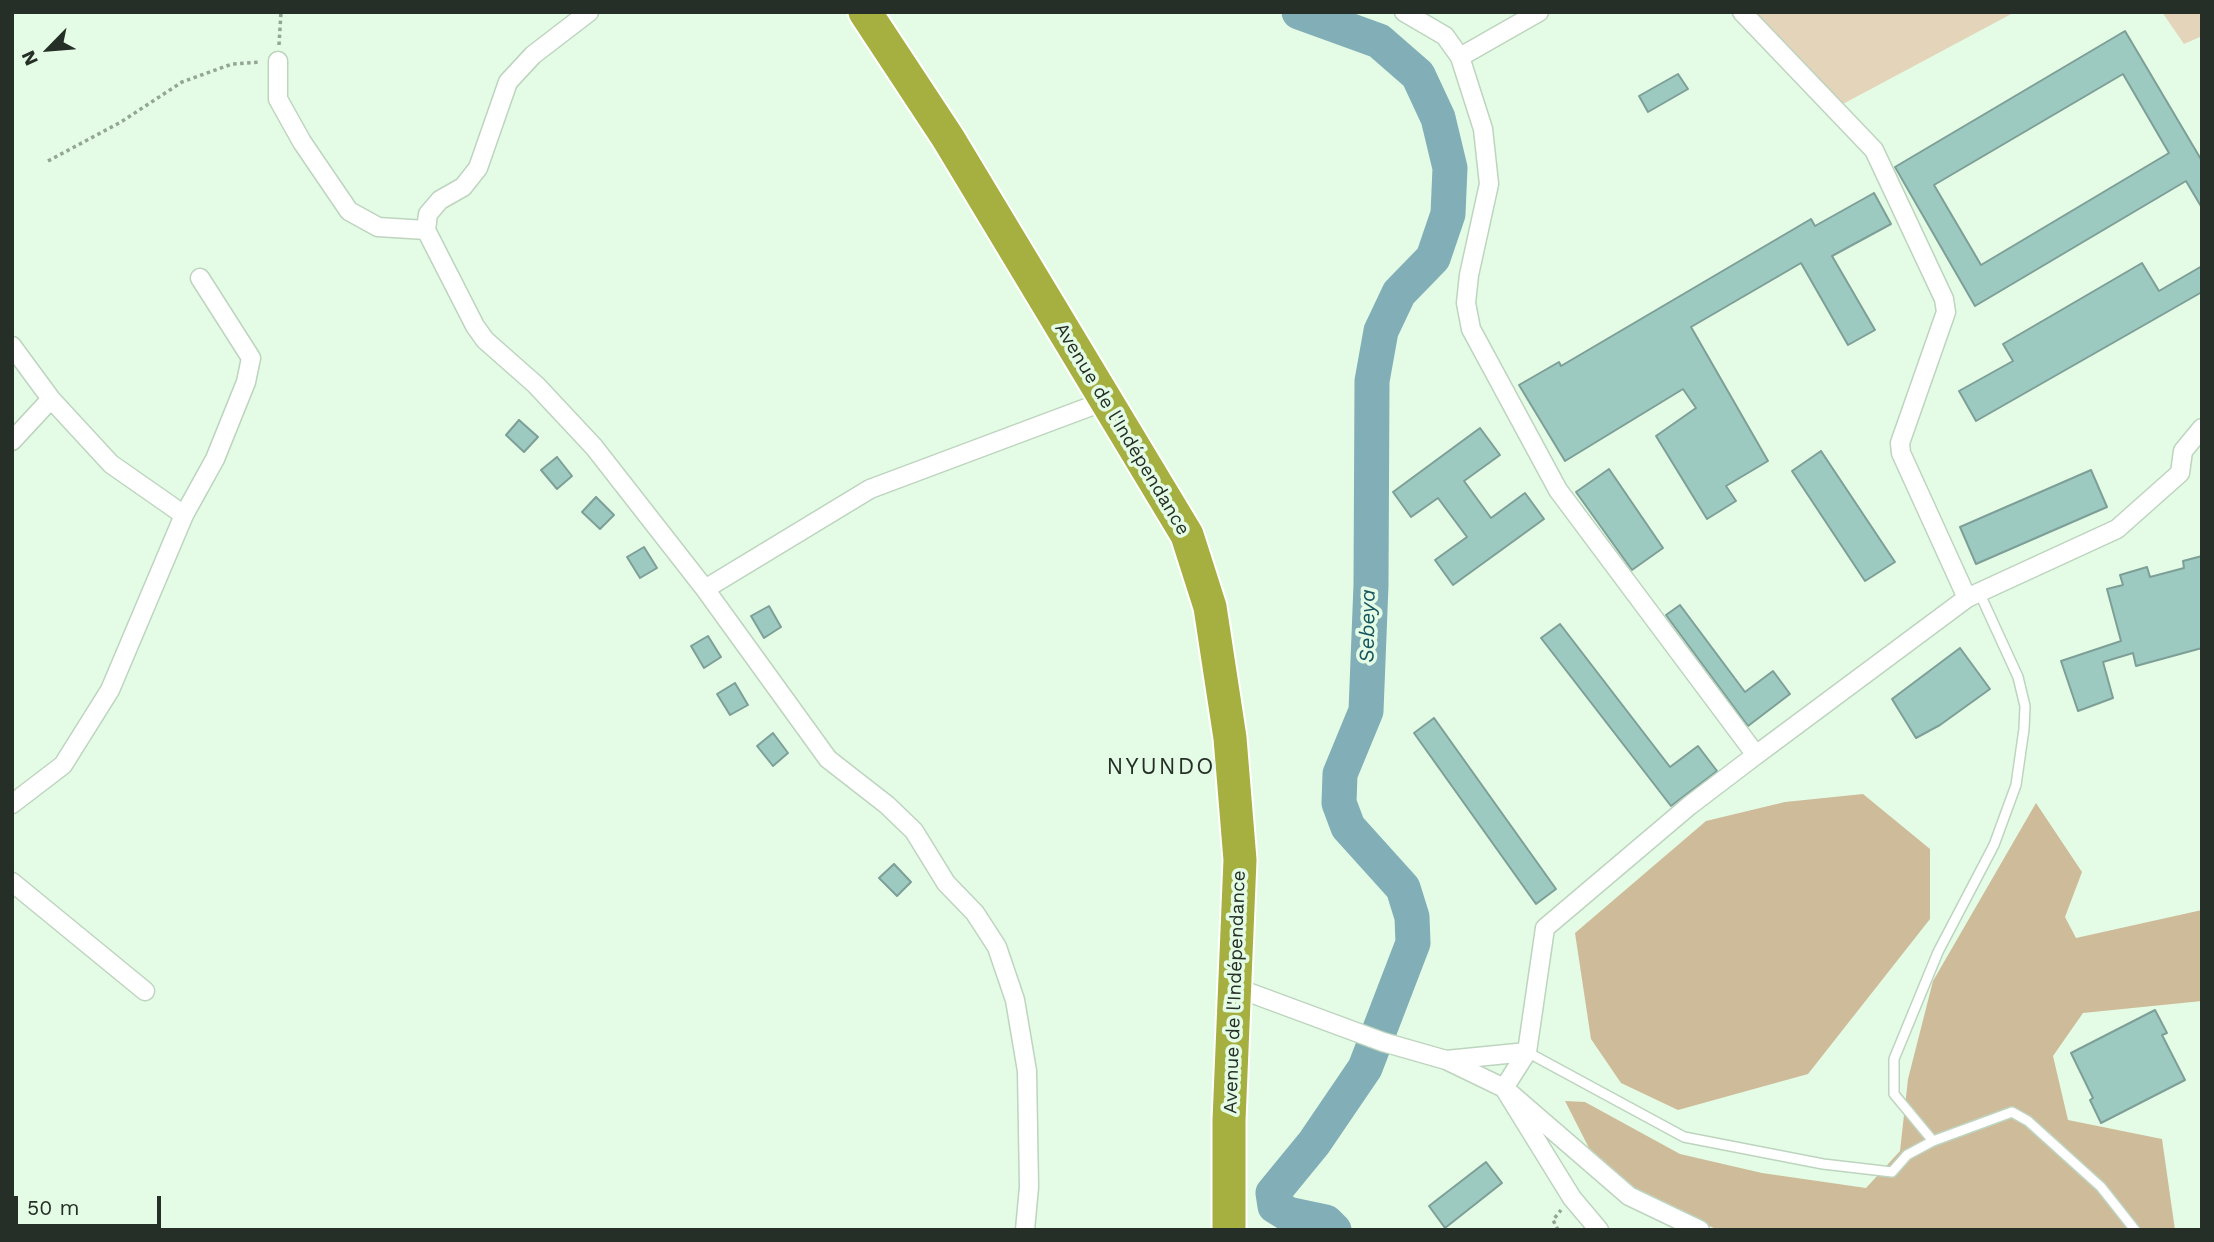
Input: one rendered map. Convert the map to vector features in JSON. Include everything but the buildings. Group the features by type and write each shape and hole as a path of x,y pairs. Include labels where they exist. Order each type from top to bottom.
{"highway":[{"name":"Avenue de l'Indépendance","path":"865,12 948,138 1187,535 1210,607 1230,738 1240,860 1237,988 1229,1120 1229,1230"}],"street":[{"path":"589,12 533,55 508,82 478,168 463,187 440,200 428,214 426,230 475,326 485,340 536,385 594,447 705,589 828,759 887,805 914,831 946,883 975,913 997,947 1015,1000 1027,1071 1029,1187 1025,1230"},
{"path":"1404,12 1445,36 1460,57 1483,129 1489,184 1469,275 1466,303 1471,328 1558,490 1756,755"},
{"path":"1460,57 1539,12"},
{"path":"1742,12 1874,150 1944,299 1944,321 1900,443 1901,453 1973,595"},
{"path":"278,61 278,99 302,142 349,211 379,227 426,230"},
{"path":"12,804 63,765 110,690 184,515 215,459 246,382 251,358 200,278"},
{"path":"12,346 51,400 111,464 184,515"},
{"path":"12,441 51,400"},
{"path":"705,589 870,489 1105,401"},
{"path":"1504,1088 1527,1052 1545,928 1689,806 1973,595 2117,529 2180,473 2183,451 2202,428"},
{"path":"12,882 145,990"},
{"path":"1237,988 1359,1034 1446,1060 1504,1088 1629,1196 1700,1230"},
{"path":"1446,1060 1527,1052"},
{"path":"1504,1088 1572,1198 1599,1230"}],"lane":[{"path":"1933,1141 1894,1094 1894,1059 1937,952 1994,845 2016,785 2024,729 2025,706 2018,677 1973,595"},
{"path":"1527,1052 1684,1137 1810,1162 1892,1172 1907,1155 1933,1141 2012,1112 2028,1121 2101,1187 2134,1230"}],"path":[{"path":"48,161 121,122 182,82 232,64 278,61 281,12"}],"shaded area":[{"path":"1754,12 2015,12 1841,105"},
{"path":"2162,12 2202,12 2202,36 2184,44"},
{"path":"1863,794 1930,849 1930,919 1808,1074 1678,1110 1621,1083 1591,1039 1575,933 1706,821 1785,802"},
{"path":"2036,803 2082,872 2065,917 2076,938 2202,910 2202,1001 2083,1013 2053,1056 2068,1120 2162,1139 2175,1230 1718,1230 1641,1194 1589,1148 1565,1101 1585,1102 1680,1154 1762,1173 1866,1188 1900,1151 1908,1079 1933,981"}],"waterway":[{"name":"Sebeya","path":"1299,12 1379,41 1418,75 1438,118 1450,168 1448,214 1433,258 1399,293 1381,331 1372,381 1371,585 1366,711 1340,774 1339,803 1348,827 1403,888 1412,917 1413,943 1365,1068 1314,1143 1273,1193 1275,1206 1288,1214 1326,1222 1334,1230"}],"district":[{"name":"NYUNDO","path":"1161,767"}]}
